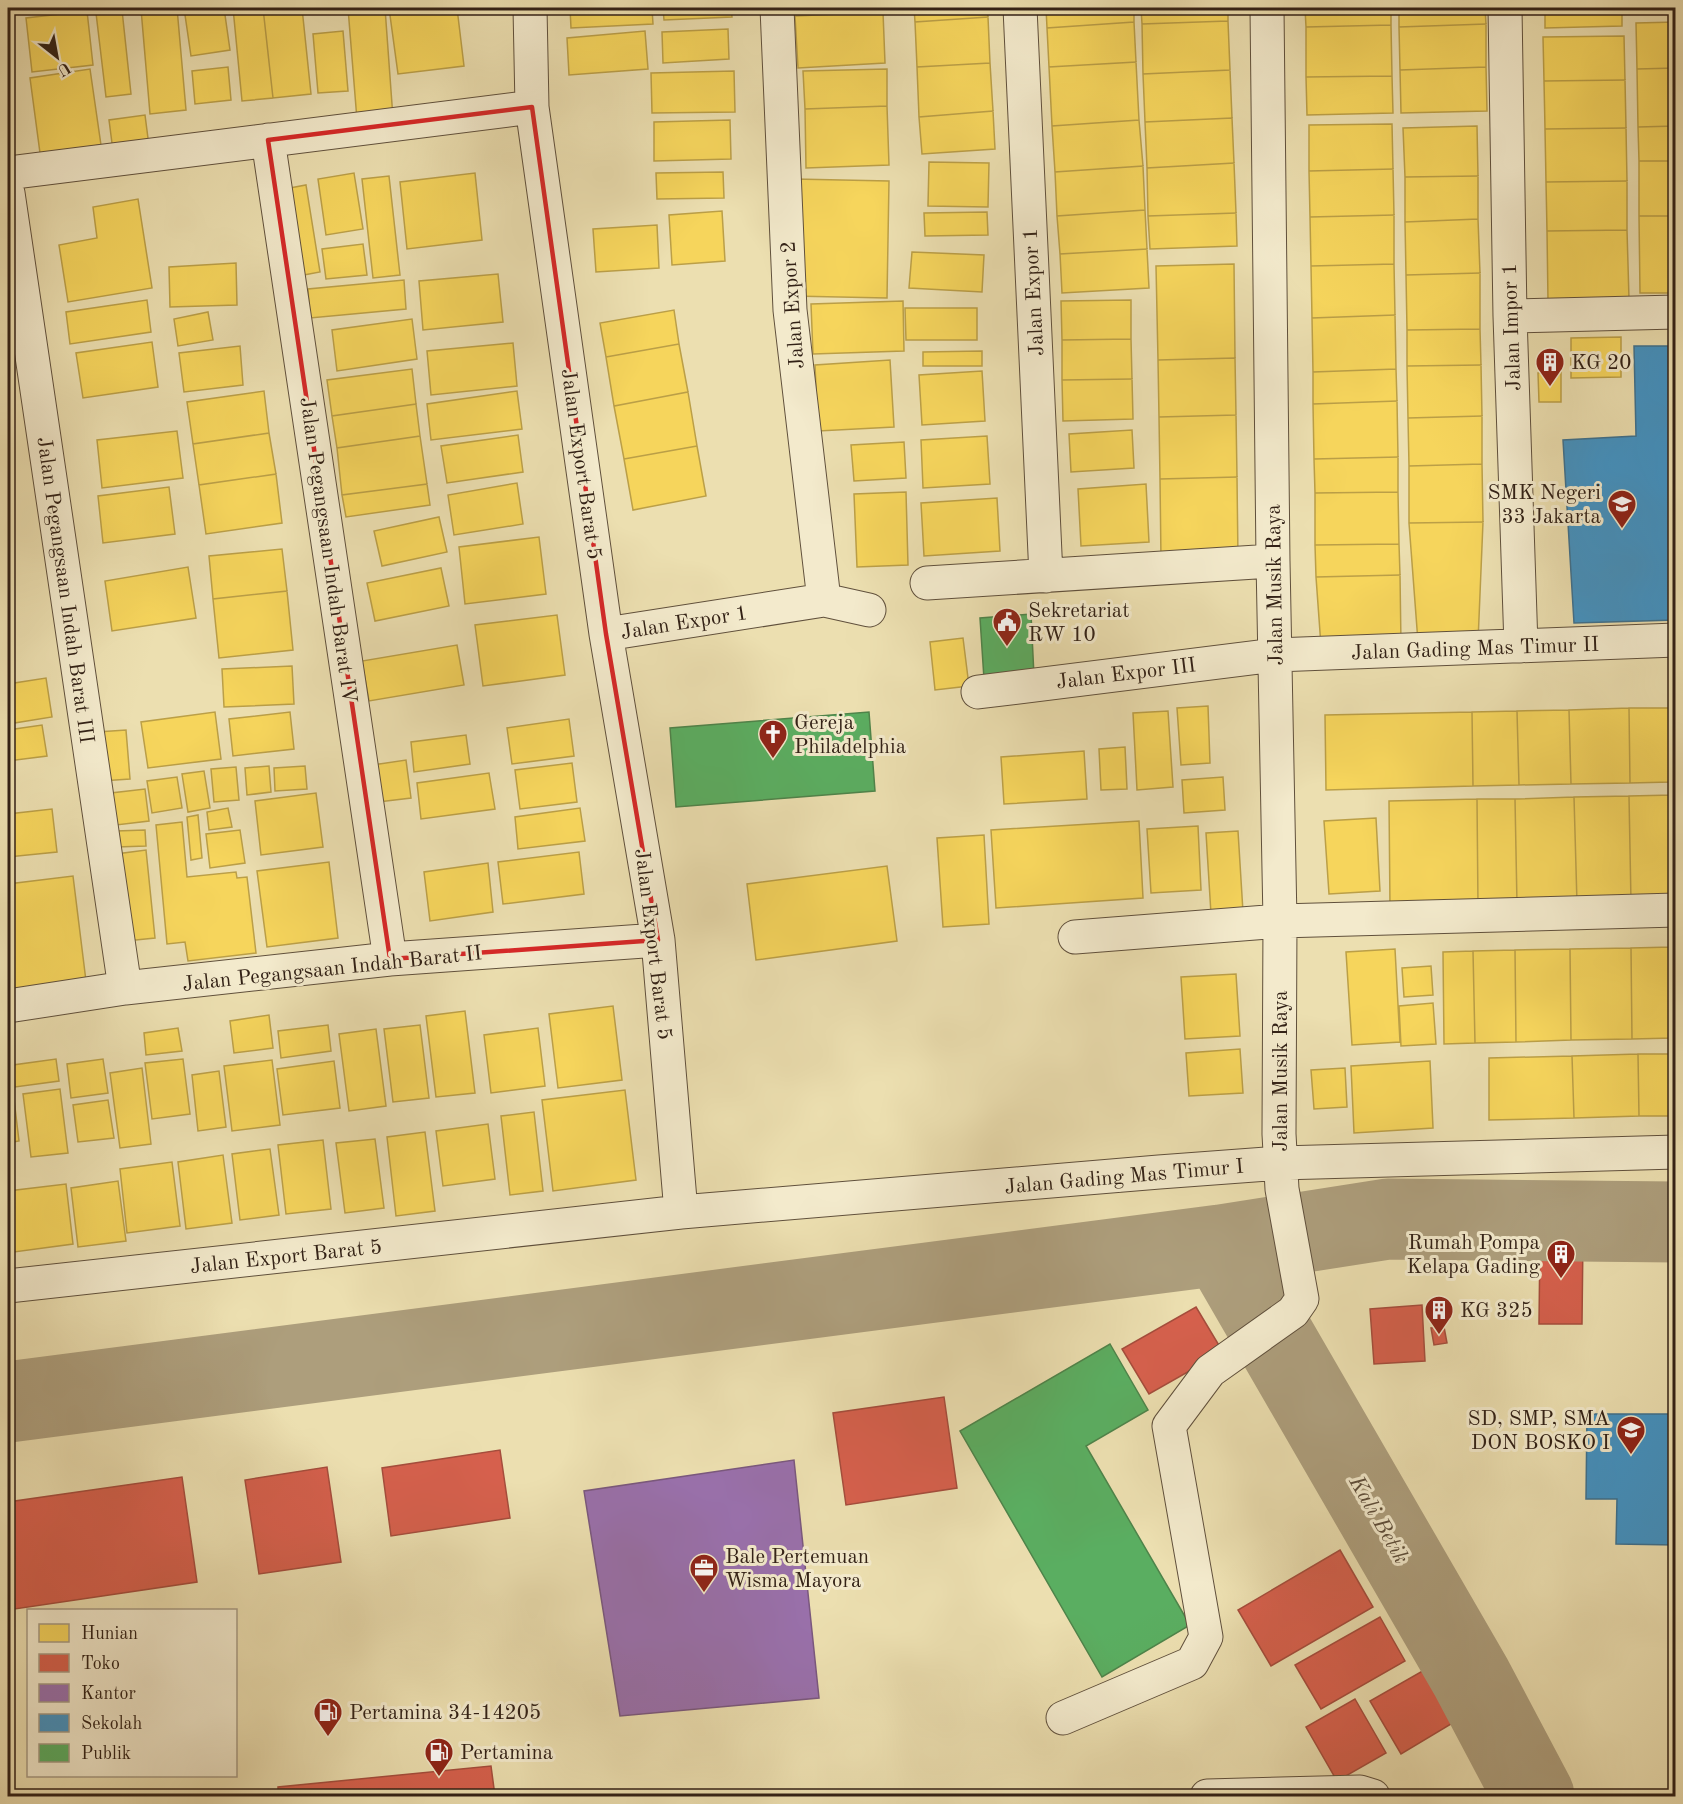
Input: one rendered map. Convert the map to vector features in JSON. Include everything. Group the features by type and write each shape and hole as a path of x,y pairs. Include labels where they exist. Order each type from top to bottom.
{"street":[{"name":"Jalan Export Barat 5","path":"8,1286 681,1212 658,940 606,634 532,106 530,8"},
{"name":"Jalan Expor 2","path":"777,8 790,310 824,600"},
{"name":"Jalan Expor 1","path":"1020,8 1046,576"},
{"name":"Jalan Musik Raya","path":"1063,1718 1192,1663 1206,1637 1169,1426 1210,1371 1293,1312 1302,1299 1281,1176 1280,921 1268,8"},
{"name":"Jalan Impor 1","path":"1505,8 1510,316 1521,646"},
{"path":"8,173 532,106"},
{"name":"Jalan Pegangsaan Indah Barat IV","path":"268,140 390,959"},
{"name":"Jalan Pegangsaan Indah Barat III","path":"8,193 125,988"},
{"path":"1510,316 1676,312"},
{"path":"927,583 1274,561"},
{"name":"Jalan Expor 1","path":"606,634 824,600 869,610"},
{"name":"Jalan Gading Mas Timur II","path":"1275,655 1676,640"},
{"name":"Jalan Expor III","path":"978,692 1275,655"},
{"path":"1075,937 1280,921 1676,910"},
{"name":"Jalan Pegangsaan Indah Barat II","path":"8,1006 125,988 390,959 658,940"},
{"name":"Jalan Gading Mas Timur I","path":"681,1212 1676,1152"},
{"path":"1207,1797 1359,1792 1373,1797"}],"highlighted area":[{"path":"532,107 606,634 658,940 390,959 268,140"}],"building: Hunian":[{"path":"177,8 186,110 150,114 141,9"},
{"path":"184,8 224,8 230,50 191,56"},
{"path":"233,8 263,8 273,98 242,101"},
{"path":"263,8 302,8 311,94 273,98"},
{"path":"348,8 385,8 393,118 357,120"},
{"path":"389,8 457,8 464,66 398,74"},
{"path":"570,8 652,8 653,24 571,28"},
{"path":"663,8 731,8 732,17 664,20"},
{"path":"790,8 855,8 790,12"},
{"path":"914,8 987,8 988,17 915,22"},
{"path":"1046,8 1134,8 1134,22 1047,28"},
{"path":"1141,8 1228,8 1228,21 1142,24"},
{"path":"1305,8 1391,8 1391,25 1306,27"},
{"path":"1399,8 1485,8 1486,24 1399,27"},
{"path":"1545,8 1622,8 1622,26 1545,28"},
{"path":"122,10 131,94 106,97 96,13"},
{"path":"87,11 93,65 32,72 26,18"},
{"path":"883,12 885,63 798,68 795,16"},
{"path":"988,17 990,63 917,67 915,22"},
{"path":"1228,21 1230,70 1143,74 1142,24"},
{"path":"1134,22 1136,62 1049,67 1047,28"},
{"path":"1676,22 1676,68 1637,69 1636,23"},
{"path":"1486,24 1486,67 1400,70 1399,27"},
{"path":"1391,25 1392,76 1306,77 1306,27"},
{"path":"728,29 729,59 663,63 662,32"},
{"path":"343,31 348,91 318,93 313,34"},
{"path":"645,31 648,69 569,75 567,38"},
{"path":"1624,36 1625,80 1544,81 1543,37"},
{"path":"1136,62 1139,120 1052,126 1049,67"},
{"path":"990,63 993,111 919,117 917,67"},
{"path":"228,67 231,100 195,104 192,71"},
{"path":"1486,67 1487,111 1401,113 1400,70"},
{"path":"1676,68 1676,126 1638,127 1637,69"},
{"path":"90,69 101,145 40,153 30,78"},
{"path":"887,69 887,106 805,109 803,71"},
{"path":"1230,70 1232,118 1145,122 1143,74"},
{"path":"734,71 735,112 652,113 651,73"},
{"path":"1392,76 1393,113 1307,115 1306,77"},
{"path":"1625,80 1626,128 1545,129 1544,81"},
{"path":"887,106 889,165 806,168 805,109"},
{"path":"993,111 995,149 922,154 919,117"},
{"path":"145,115 149,146 113,151 109,120"},
{"path":"1232,118 1234,163 1147,168 1145,122"},
{"path":"730,120 731,159 654,161 654,122"},
{"path":"1139,120 1143,166 1055,172 1052,126"},
{"path":"1392,124 1393,169 1309,171 1309,125"},
{"path":"1477,126 1478,176 1405,177 1403,128"},
{"path":"1676,126 1676,161 1639,161 1638,127"},
{"path":"1626,128 1627,181 1546,182 1545,129"},
{"path":"1639,161 1676,161 1676,216 1639,216"},
{"path":"929,162 989,163 988,207 928,206"},
{"path":"1234,163 1236,213 1148,216 1147,168"},
{"path":"1143,166 1145,210 1057,216 1055,172"},
{"path":"1393,169 1394,215 1310,217 1309,171"},
{"path":"723,172 724,198 657,199 656,173"},
{"path":"354,173 363,229 326,235 318,179"},
{"path":"475,173 482,240 407,249 400,182"},
{"path":"389,176 400,275 373,278 362,179"},
{"path":"1478,176 1478,219 1405,222 1405,177"},
{"path":"794,179 889,181 887,298 792,296"},
{"path":"1627,181 1627,230 1547,231 1546,182"},
{"path":"306,185 320,272 293,277 279,190"},
{"path":"138,199 152,288 68,302 59,245 97,238 93,207"},
{"path":"1145,210 1147,249 1060,254 1057,216"},
{"path":"722,211 725,261 672,265 669,215"},
{"path":"987,212 988,235 925,236 924,213"},
{"path":"1236,213 1237,246 1150,249 1148,216"},
{"path":"1394,215 1394,264 1311,266 1310,217"},
{"path":"1639,216 1676,216 1676,293 1640,293"},
{"path":"1478,219 1480,273 1406,275 1405,222"},
{"path":"657,225 659,268 596,272 593,229"},
{"path":"1627,230 1629,299 1548,301 1547,231"},
{"path":"363,244 367,275 326,279 322,249"},
{"path":"1147,249 1149,288 1062,293 1060,254"},
{"path":"912,252 984,255 982,292 909,288"},
{"path":"236,263 237,305 170,307 169,267"},
{"path":"1234,264 1235,358 1158,360 1156,266"},
{"path":"1394,264 1395,315 1312,318 1311,266"},
{"path":"1480,273 1480,329 1407,330 1406,275"},
{"path":"498,274 503,322 423,330 419,281"},
{"path":"404,280 406,309 310,318 308,289"},
{"path":"147,300 151,332 70,344 66,312"},
{"path":"1131,300 1131,339 1062,340 1061,301"},
{"path":"903,301 904,351 813,354 811,304"},
{"path":"905,308 977,308 977,340 906,340"},
{"path":"674,310 679,344 606,357 600,323"},
{"path":"208,312 213,340 178,346 174,319"},
{"path":"1395,315 1396,369 1313,372 1312,318"},
{"path":"412,319 417,359 337,371 332,330"},
{"path":"1480,329 1481,365 1407,366 1407,330"},
{"path":"1621,337 1621,377 1571,378 1571,338"},
{"path":"1131,339 1132,379 1062,380 1062,340"},
{"path":"152,342 158,387 83,398 76,353"},
{"path":"513,343 517,386 431,395 427,351"},
{"path":"679,344 688,392 614,406 606,357"},
{"path":"240,346 243,385 184,392 179,353"},
{"path":"982,351 982,366 923,366 923,352"},
{"path":"1235,358 1236,415 1159,417 1158,360"},
{"path":"890,360 894,427 818,431 815,365"},
{"path":"1481,365 1482,416 1408,418 1407,366"},
{"path":"412,369 416,404 332,416 327,380"},
{"path":"1396,369 1397,401 1313,404 1313,372"},
{"path":"982,371 985,421 922,425 919,375"},
{"name":"KG 20","path":"1561,372 1561,402 1539,402 1538,373"},
{"path":"1132,379 1133,419 1063,421 1062,380"},
{"path":"264,391 269,433 193,444 187,402"},
{"path":"517,391 522,429 431,440 427,404"},
{"path":"688,392 697,446 624,459 614,406"},
{"path":"1397,401 1398,457 1314,459 1313,404"},
{"path":"416,404 420,436 337,448 332,416"},
{"path":"1236,415 1237,477 1160,479 1159,417"},
{"path":"1482,416 1482,464 1409,466 1408,418"},
{"path":"1132,430 1134,468 1071,472 1069,434"},
{"path":"177,431 183,478 102,488 97,440"},
{"path":"269,433 276,474 199,485 193,444"},
{"path":"518,435 523,472 447,483 441,446"},
{"path":"420,436 427,484 342,495 337,448"},
{"path":"987,436 990,484 923,488 921,440"},
{"path":"904,442 906,478 854,481 851,445"},
{"path":"697,446 706,496 633,510 624,459"},
{"path":"1398,457 1398,492 1315,493 1314,459"},
{"path":"1482,464 1483,522 1409,523 1409,466"},
{"path":"276,474 282,523 206,534 199,485"},
{"path":"1237,477 1238,559 1161,560 1160,479"},
{"path":"517,483 523,524 454,535 448,495"},
{"path":"427,484 430,505 346,517 342,495"},
{"path":"1146,484 1149,542 1081,546 1078,489"},
{"path":"169,487 175,534 103,543 98,496"},
{"path":"906,492 908,565 857,567 854,494"},
{"path":"1398,492 1399,544 1315,545 1315,493"},
{"path":"997,498 1000,551 924,556 921,503"},
{"path":"439,517 447,552 382,566 374,531"},
{"path":"1483,522 1478,642 1418,642 1409,523"},
{"path":"539,537 546,594 465,604 459,547"},
{"path":"10,540 14,577 8,578 8,541"},
{"path":"1399,544 1400,575 1316,577 1315,545"},
{"path":"282,549 287,591 213,599 209,556"},
{"path":"188,567 196,618 112,631 105,581"},
{"path":"441,568 449,606 375,621 367,583"},
{"path":"1400,575 1401,644 1321,646 1316,577"},
{"path":"287,591 293,650 219,658 213,599"},
{"path":"8,601 11,636 8,637"},
{"path":"557,615 565,675 483,686 475,625"},
{"path":"963,638 969,686 935,690 930,642"},
{"path":"457,645 464,685 369,701 362,661"},
{"path":"292,666 294,704 224,707 222,669"},
{"path":"46,678 52,717 8,724 8,684"},
{"path":"1208,706 1210,763 1181,765 1177,708"},
{"path":"1629,708 1630,783 1571,784 1569,710"},
{"path":"1629,708 1670,708 1671,782 1630,783"},
{"path":"1670,708 1676,708 1676,782 1671,782"},
{"path":"1569,710 1571,784 1519,785 1517,711"},
{"path":"1168,711 1173,787 1137,790 1133,713"},
{"path":"1517,711 1519,785 1473,786 1472,712"},
{"path":"215,712 221,759 148,768 141,722"},
{"path":"290,712 294,749 233,756 229,719"},
{"path":"1472,712 1473,786 1326,790 1325,715"},
{"path":"569,719 574,756 512,764 507,728"},
{"path":"42,725 47,756 8,761 8,730"},
{"path":"126,730 130,779 101,781 97,732"},
{"path":"466,735 470,764 414,772 411,742"},
{"path":"1125,747 1127,789 1101,790 1099,749"},
{"path":"1084,751 1087,799 1004,804 1001,757"},
{"path":"406,760 411,798 370,803 366,766"},
{"path":"572,763 577,802 520,809 515,770"},
{"path":"269,766 271,792 247,795 245,768"},
{"path":"305,766 307,789 275,791 274,768"},
{"path":"236,767 239,800 214,802 211,769"},
{"path":"204,771 210,808 188,812 182,774"},
{"path":"489,773 495,809 421,819 417,783"},
{"path":"177,777 182,808 152,813 147,781"},
{"path":"1223,777 1225,810 1184,813 1182,780"},
{"path":"145,789 149,821 116,825 111,793"},
{"path":"316,793 323,847 261,855 255,801"},
{"path":"1673,795 1675,902 1631,902 1629,796"},
{"path":"1673,795 1676,795 1675,902"},
{"path":"1629,796 1631,902 1577,903 1574,797"},
{"path":"1574,797 1577,903 1517,904 1515,799"},
{"path":"1477,799 1478,905 1390,907 1389,801"},
{"path":"1477,799 1515,799 1517,904 1478,905"},
{"path":"228,808 232,827 209,830 207,812"},
{"path":"580,808 585,841 518,849 515,817"},
{"path":"52,809 57,852 8,857 8,814"},
{"path":"198,815 202,858 191,860 187,817"},
{"path":"1376,818 1380,891 1329,894 1324,821"},
{"path":"1139,821 1143,898 996,908 991,830"},
{"path":"182,822 187,877 236,872 237,878 247,877 256,953 188,961 185,942 167,944 156,825"},
{"path":"1198,826 1201,890 1151,893 1147,829"},
{"path":"145,830 146,846 117,847 116,831"},
{"path":"240,830 245,863 210,868 206,834"},
{"path":"1238,831 1243,912 1211,914 1206,833"},
{"path":"984,835 989,924 943,927 937,838"},
{"path":"146,850 155,938 126,941 116,854"},
{"path":"579,852 584,894 503,904 498,862"},
{"path":"329,862 338,938 267,947 257,871"},
{"path":"488,863 493,912 430,921 424,872"},
{"path":"887,866 897,941 756,960 747,884"},
{"path":"73,876 86,981 8,991 8,884"},
{"path":"1672,947 1673,1038 1632,1039 1631,948"},
{"path":"1672,947 1676,947 1676,1038 1673,1038"},
{"path":"1631,948 1632,1039 1571,1040 1570,949"},
{"path":"1395,949 1400,1042 1352,1045 1346,952"},
{"path":"1570,949 1571,1040 1516,1042 1515,950"},
{"path":"1515,950 1516,1042 1475,1043 1473,951"},
{"path":"1473,951 1475,1043 1444,1044 1443,952"},
{"path":"1431,966 1433,995 1404,997 1402,968"},
{"path":"1236,974 1240,1036 1185,1039 1181,977"},
{"path":"1433,1003 1436,1044 1401,1046 1399,1006"},
{"path":"613,1006 622,1080 558,1088 549,1014"},
{"path":"465,1011 475,1093 436,1097 426,1016"},
{"path":"269,1015 273,1048 234,1053 230,1021"},
{"path":"328,1025 331,1051 281,1058 278,1031"},
{"path":"420,1025 429,1098 393,1102 384,1029"},
{"path":"178,1028 182,1051 146,1055 144,1033"},
{"path":"538,1028 545,1086 491,1093 484,1035"},
{"path":"376,1029 386,1106 349,1111 339,1034"},
{"path":"1240,1049 1243,1093 1189,1096 1186,1053"},
{"path":"1638,1054 1639,1116 1574,1118 1572,1056"},
{"path":"1638,1054 1676,1054 1676,1116 1639,1116"},
{"path":"1572,1056 1574,1118 1489,1120 1489,1058"},
{"path":"56,1059 59,1081 15,1087 13,1065"},
{"path":"103,1059 108,1093 71,1098 67,1064"},
{"path":"183,1059 190,1114 152,1119 145,1063"},
{"path":"272,1060 280,1125 232,1131 224,1066"},
{"path":"334,1061 340,1108 283,1115 277,1069"},
{"path":"1430,1061 1433,1128 1354,1133 1351,1066"},
{"path":"142,1068 151,1144 120,1148 110,1073"},
{"path":"1345,1068 1347,1107 1314,1109 1311,1070"},
{"path":"219,1071 226,1127 198,1131 192,1075"},
{"path":"60,1089 68,1153 31,1157 23,1094"},
{"path":"625,1090 636,1180 553,1191 542,1100"},
{"path":"13,1091 19,1141 8,1143 8,1092"},
{"path":"108,1100 114,1138 78,1142 73,1105"},
{"path":"534,1112 543,1191 510,1195 501,1116"},
{"path":"488,1124 495,1179 443,1186 436,1131"},
{"path":"425,1132 435,1211 396,1216 387,1137"},
{"path":"375,1139 384,1208 345,1213 336,1143"},
{"path":"323,1140 331,1209 286,1214 278,1145"},
{"path":"270,1149 279,1215 240,1220 232,1154"},
{"path":"223,1155 232,1223 186,1229 178,1162"},
{"path":"172,1162 180,1226 127,1233 120,1169"},
{"path":"118,1181 126,1241 78,1247 71,1188"},
{"path":"66,1184 73,1244 14,1252 8,1191"}],"building: Toko":[{"name":"Rumah Pompa Kelapa Gading","path":"1540,1237 1583,1237 1582,1324 1539,1324"},
{"path":"1422,1305 1425,1361 1374,1364 1370,1309"},
{"path":"1196,1307 1223,1352 1149,1394 1122,1349"},
{"name":"KG 325","path":"1444,1327 1447,1343 1434,1345 1431,1328"},
{"path":"944,1397 957,1488 846,1505 833,1413"},
{"path":"500,1450 510,1518 391,1536 382,1468"},
{"path":"327,1467 341,1562 259,1574 245,1480"},
{"path":"182,1477 197,1582 8,1610 8,1502"},
{"path":"1340,1550 1373,1607 1271,1666 1238,1610"},
{"path":"1380,1617 1405,1661 1321,1709 1295,1665"},
{"path":"1426,1669 1456,1721 1401,1754 1370,1701"},
{"path":"1355,1699 1386,1753 1337,1781 1306,1727"},
{"name":"Pertamina","path":"491,1766 495,1796 278,1796 278,1787"}],"building: Kantor":[{"name":"Bale Pertemuan Wisma Mayora","path":"794,1460 819,1698 620,1716 584,1491"}],"building: Sekolah":[{"name":"SMK Negeri 33 Jakarta","path":"1634,346 1676,346 1676,620 1574,623 1563,440 1636,436"},
{"name":"SD, SMP, SMA DON BOSKO I","path":"1587,1414 1676,1414 1676,1545 1616,1544 1617,1499 1586,1499"}],"building: Publik":[{"name":"Sekretariat RW 10","path":"1031,614 1034,676 984,679 980,618"},
{"name":"Gereja Philadelphia","path":"869,712 875,791 676,807 670,728"},
{"path":"1110,1344 1148,1410 1086,1446 1190,1625 1102,1677 960,1431"}],"waterway":[{"path":"8,1402 1221,1245 1388,1219 1676,1222"},
{"name":"Kali Betik","path":"1221,1245 1471,1677 1534,1796"}],"place":[{"name":"KG 20","path":"1550,388"},
{"name":"SMK Negeri 33 Jakarta","path":"1622,530"},
{"name":"Sekretariat RW 10","path":"1007,648"},
{"name":"Gereja Philadelphia","path":"773,760"},
{"name":"Rumah Pompa Kelapa Gading","path":"1561,1280"},
{"name":"KG 325","path":"1439,1336"},
{"name":"SD, SMP, SMA DON BOSKO I","path":"1631,1456"},
{"name":"Bale Pertemuan Wisma Mayora","path":"704,1594"},
{"name":"Pertamina 34-14205","path":"328,1738"},
{"name":"Pertamina","path":"439,1778"}]}
